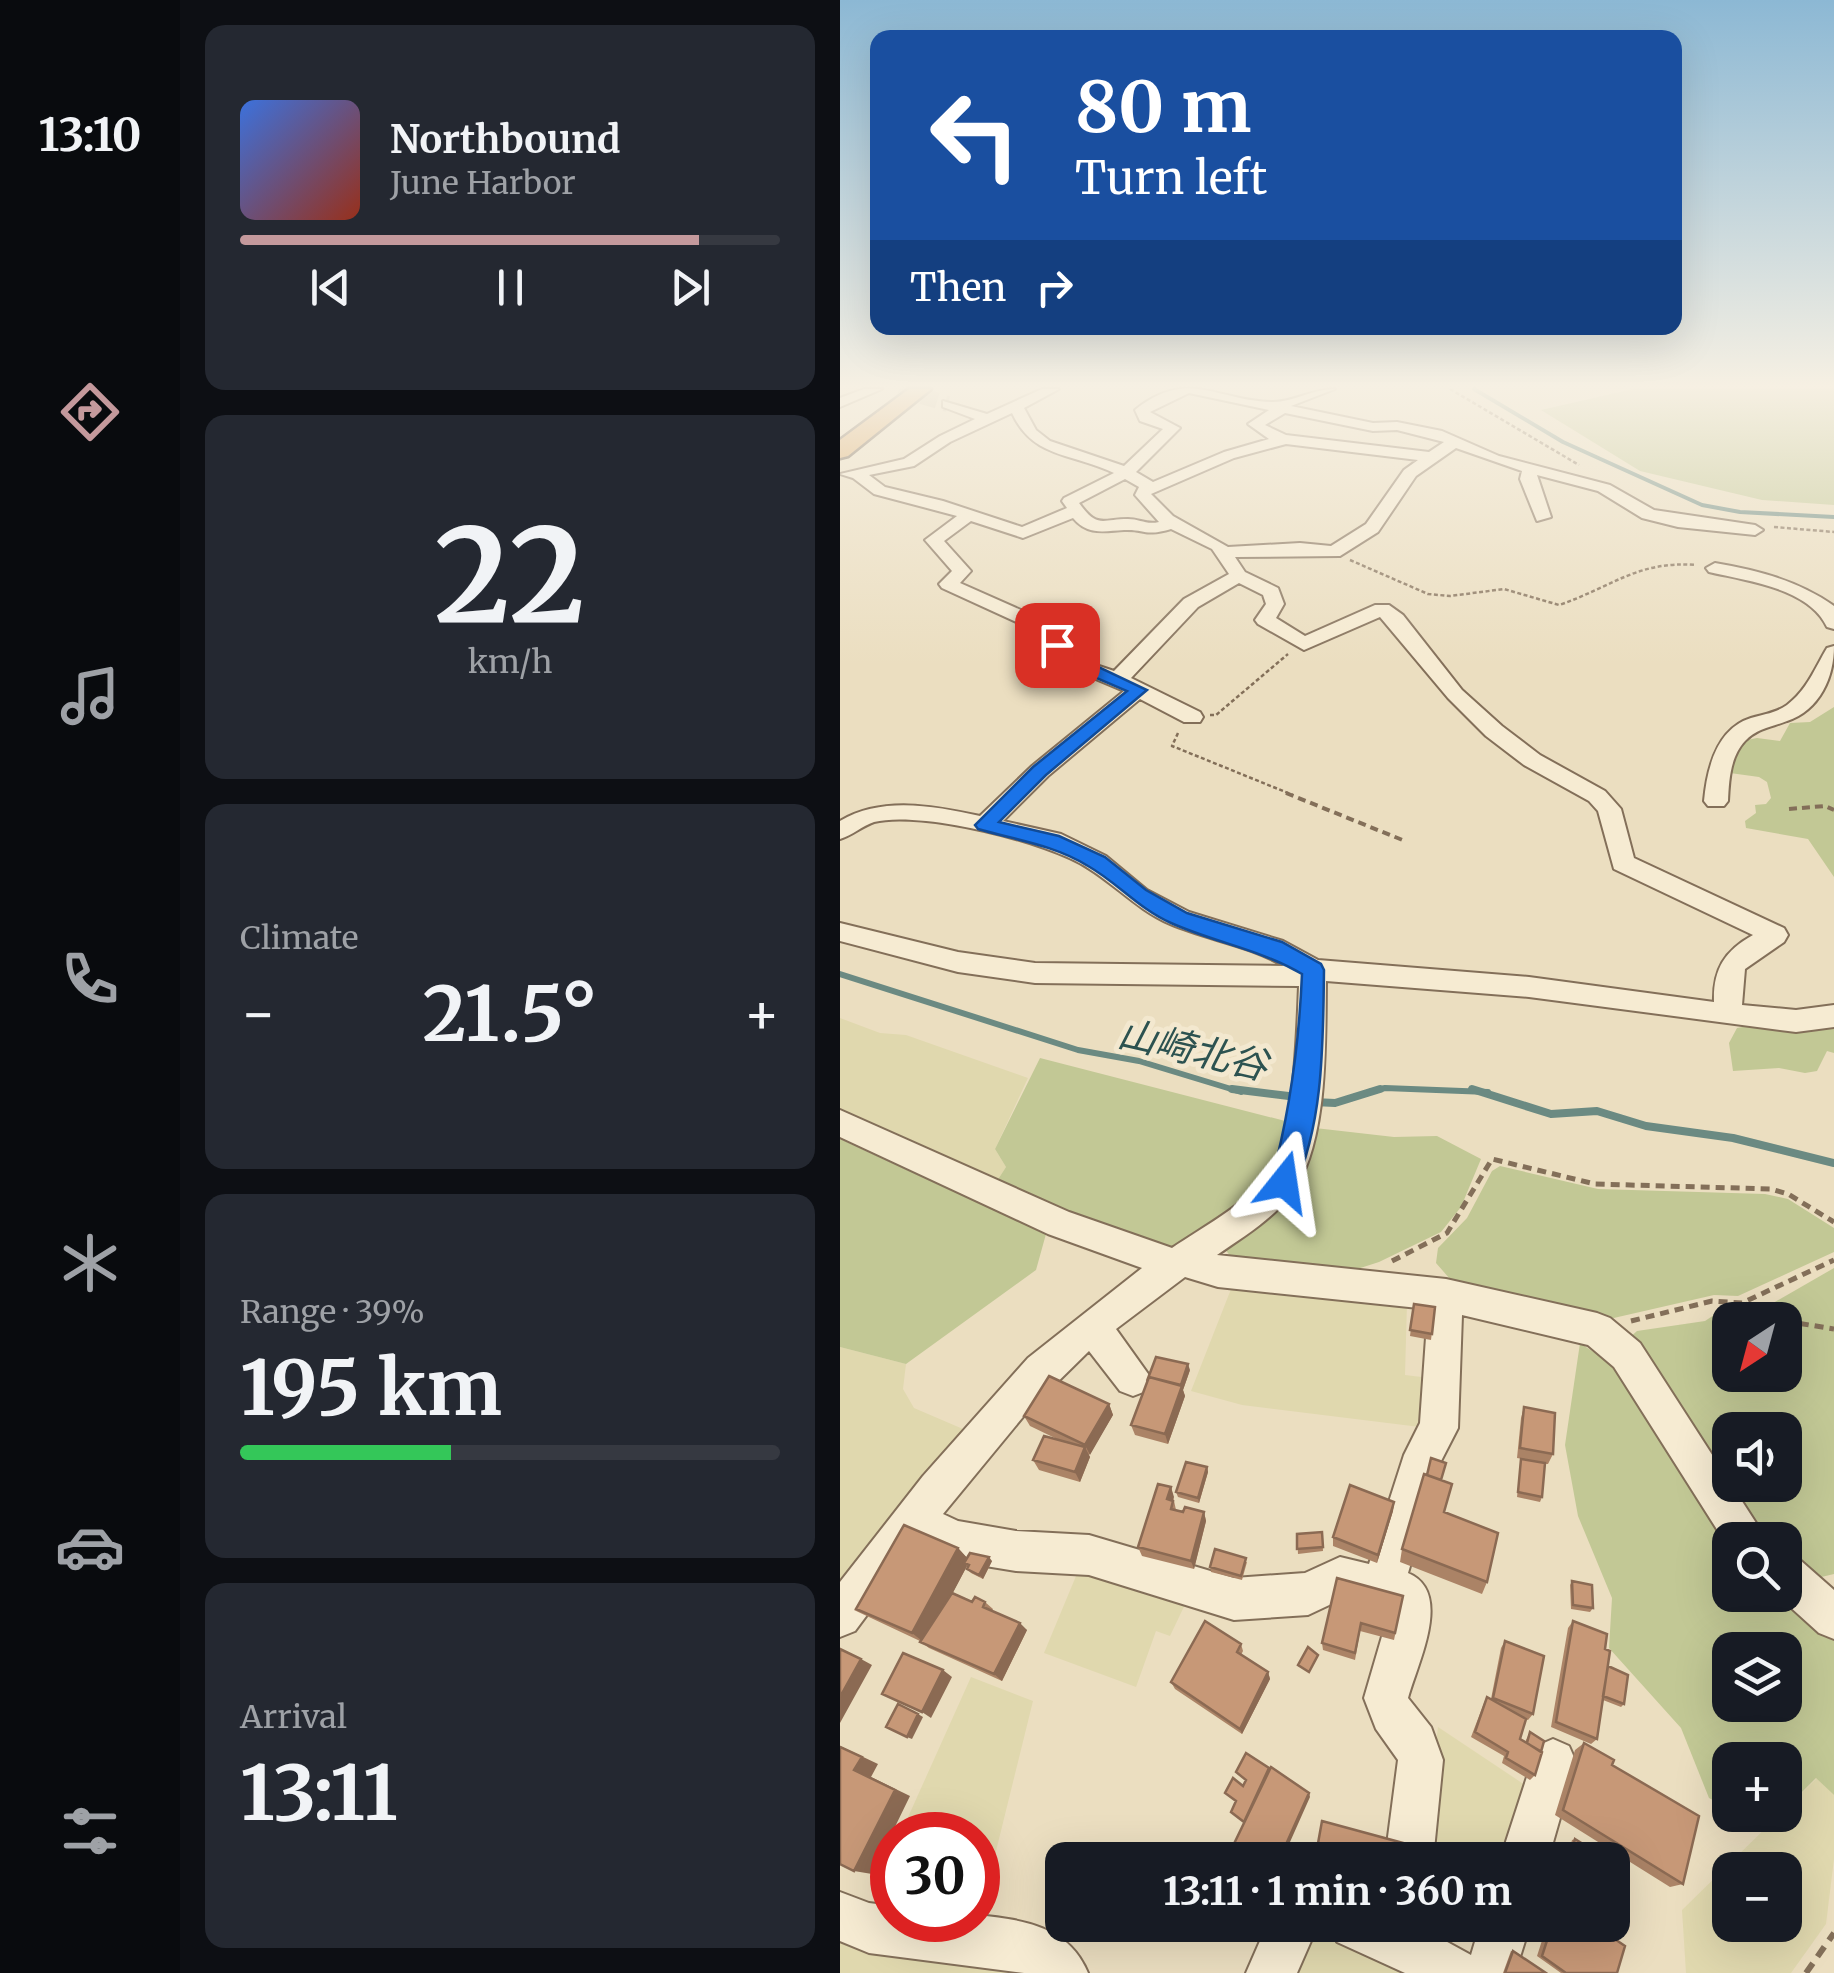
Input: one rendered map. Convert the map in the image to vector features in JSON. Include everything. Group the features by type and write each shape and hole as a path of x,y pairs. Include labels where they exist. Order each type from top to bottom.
{"street":[{"path":"861,481 880,492 1023,533 1075,511"},
{"path":"1110,481 1070,501 1083,520 1103,529 1128,524 1148,530 1172,523"},
{"path":"1140,481 1148,490"},
{"path":"1169,481 1148,490 1142,496 1144,502 1172,523 1205,537 1223,552 1239,576 1271,592 1275,604 1265,620 1304,644 1382,608 1396,619 1455,694 1494,731 1532,760 1597,796 1610,809 1623,863 1775,934 1738,955 1728,972 1729,1014"},
{"path":"1223,552 1300,548 1334,552 1372,528 1404,481"},
{"path":"1529,481 1543,517"},
{"path":"1578,481 1604,488 1648,514 1678,522 1755,530"},
{"path":"969,515 934,540 962,572 948,584 1042,626 1057,645 1086,668 1118,679 1192,717"},
{"path":"1716,568 1755,530"},
{"path":"1716,568 1782,586 1818,602 1832,613 1834,623"},
{"path":"1118,679 1192,603 1239,576"},
{"path":"1716,801 1718,772 1733,739 1750,726 1789,714 1830,664 1834,652"},
{"path":"985,825 1040,771 1138,690"},
{"path":"840,831 865,816 894,812 985,825 1052,840 1098,862 1138,896 1180,918 1274,948 1313,970 1529,987 1796,1021 1834,1016"},
{"path":"840,932 915,953 1000,969 1209,976 1300,976 1313,970"},
{"path":"840,1616 913,1521 1042,1370 1178,1263 1223,1234 1284,1182 1300,1123 1311,1049 1313,970"},
{"path":"840,1123 1060,1224 1178,1263 1446,1295 1598,1330 1627,1355 1735,1522"},
{"path":"1384,1586 1422,1455 1440,1428 1446,1295"},
{"path":"1093,1327 1133,1378"},
{"path":"913,1521 955,1541 1016,1551 1090,1555 1234,1598 1308,1594 1340,1578 1402,1592 1410,1599 1410,1610 1386,1698 1388,1712 1418,1747 1421,1764 1411,1842"},
{"path":"1802,1590 1834,1618"},
{"path":"1529,1842 1553,1762"},
{"path":"840,1916 869,1928 1030,1946 1064,1973"},
{"path":"1271,1973 1285,1942"},
{"path":"1413,1942 1453,1973"},
{"path":"1490,1973 1499,1942"}],"path":[{"path":"1596,481 1604,488"},
{"path":"1755,530 1774,527 1834,532"},
{"path":"1334,552 1428,594 1450,596 1504,589 1559,605 1655,562 1716,568"},
{"path":"1304,644 1266,670 1216,714 1192,717 1172,746 1404,840"},
{"path":"1790,810 1825,806 1834,810"},
{"path":"1342,1284 1438,1240 1464,1212 1492,1159 1595,1184 1772,1190 1816,1208 1834,1222"},
{"path":"1609,1340 1630,1321 1712,1301 1742,1302 1834,1260"},
{"path":"1802,1323 1834,1329"},
{"path":"1806,1973 1824,1953 1834,1932"}],"shaded area":[{"path":"840,1018 880,1033 906,1035 1028,1078 995,1149 1006,1167 995,1184 840,1113"},
{"path":"1233,1284 1407,1303 1405,1375 1430,1378 1428,1428 1242,1405 1191,1391"},
{"path":"840,1347 906,1364 903,1389 914,1408 970,1432 840,1599"},
{"path":"1081,1564 1190,1594 1170,1636 1156,1631 1136,1687 1044,1653"},
{"path":"971,1677 1033,1701 1000,1835 1000,1812 910,1812"},
{"path":"1438,1727 1534,1791 1518,1842 1424,1842"},
{"path":"1817,1778 1834,1795 1834,1859 1826,1924 1791,1973 1686,1973 1682,1910 1712,1881 1712,1942 1802,1942 1802,1852 1741,1852 1762,1832 1802,1832 1802,1793"},
{"path":"840,1928 870,1935 870,1942 902,1942 1039,1973 840,1973"},
{"path":"1300,1942 1371,1942 1434,1973 1285,1973"}],"green space":[{"path":"1682,481 1834,481 1834,505 1762,500"},
{"path":"1834,707 1834,877 1808,839 1746,828 1745,821 1756,813 1755,805 1766,804 1771,798 1767,782 1730,773 1737,742 1757,738 1780,741 1790,723 1810,722"},
{"path":"1763,1023 1834,1024 1834,1053 1827,1051 1817,1071 1733,1071 1729,1043 1737,1028"},
{"path":"1040,1058 1289,1122 1279,1160 1259,1187 1229,1216 1196,1239 1166,1251 995,1184 1006,1167 995,1149"},
{"path":"1315,1128 1394,1137 1437,1136 1481,1159 1461,1207 1441,1232 1379,1262 1345,1273 1231,1257 1221,1244 1283,1197 1302,1170"},
{"path":"840,1139 1046,1234 1036,1270 906,1364 840,1347"},
{"path":"1500,1166 1598,1189 1765,1194 1788,1199 1834,1228 1834,1252 1738,1296 1714,1295 1605,1320 1473,1291 1450,1279 1436,1263 1438,1248 1467,1218 1492,1171"},
{"path":"1834,1268 1834,1574 1813,1579 1802,1572 1802,1522 1751,1522 1737,1502 1802,1502 1802,1412 1712,1412 1712,1464 1628,1339 1637,1331 1705,1321 1712,1316 1712,1392 1802,1392 1802,1302 1775,1302"},
{"path":"1580,1343 1607,1361 1621,1377 1717,1522 1712,1522 1712,1612 1802,1610 1834,1637 1834,1795 1816,1778 1802,1792 1802,1742 1712,1742 1712,1800 1709,1798 1681,1728 1609,1648 1612,1598 1578,1516 1565,1445"}],"building":[{"path":"1414,1304 1435,1307 1432,1334 1410,1330"},
{"path":"1156,1357 1188,1364 1181,1385 1149,1377 1147,1381"},
{"path":"1049,1376 1109,1404 1085,1445 1024,1416"},
{"path":"1149,1377 1182,1386 1165,1434 1131,1425"},
{"path":"1524,1407 1555,1413 1553,1454 1520,1448"},
{"path":"1044,1436 1085,1447 1075,1472 1033,1460"},
{"path":"1431,1458 1446,1463 1441,1480 1427,1475"},
{"path":"1521,1459 1545,1463 1542,1497 1518,1492"},
{"path":"1186,1462 1207,1467 1198,1498 1176,1492"},
{"path":"1424,1474 1452,1484 1444,1512 1498,1533 1487,1582 1402,1549"},
{"path":"1158,1484 1171,1487 1167,1499 1173,1501 1171,1509 1183,1512 1185,1507 1204,1512 1191,1561 1138,1547"},
{"path":"1350,1485 1394,1502 1378,1555 1333,1537"},
{"path":"904,1525 958,1548 912,1633 856,1609"},
{"path":"1322,1532 1323,1547 1297,1549 1297,1534"},
{"path":"1215,1549 1246,1558 1241,1576 1210,1567"},
{"path":"970,1553 989,1557 979,1575 964,1563"},
{"path":"1337,1578 1403,1596 1395,1633 1361,1623 1355,1653 1322,1643"},
{"path":"1572,1581 1592,1585 1593,1608 1573,1605"},
{"path":"952,1593 972,1602 975,1597 985,1602 983,1607 1020,1623 994,1674 920,1642"},
{"path":"1205,1621 1241,1644 1237,1652 1268,1672 1240,1729 1171,1682"},
{"path":"1573,1621 1607,1634 1605,1649 1610,1651 1597,1739 1556,1722"},
{"path":"1505,1641 1544,1656 1533,1714 1493,1698"},
{"path":"1308,1647 1318,1655 1309,1672 1298,1665"},
{"path":"840,1649 861,1659 840,1697"},
{"path":"903,1653 943,1670 922,1712 882,1694"},
{"path":"1608,1666 1628,1675 1624,1704 1603,1696"},
{"path":"1487,1697 1526,1719 1520,1739 1542,1752 1535,1775 1506,1758 1508,1752 1475,1732"},
{"path":"898,1704 918,1714 907,1737 886,1727"},
{"path":"1530,1732 1544,1741 1541,1752 1527,1743"},
{"path":"1584,1743 1614,1760 1612,1765 1699,1816 1683,1884 1630,1851 1630,1842 1615,1842 1563,1810"},
{"path":"840,1747 862,1757 854,1770 895,1790 884,1812 870,1812 870,1839 854,1871 840,1864"},
{"path":"1246,1753 1269,1768 1244,1822 1231,1812 1236,1801 1225,1793 1233,1778 1243,1786 1246,1780 1236,1772"},
{"path":"1271,1767 1309,1793 1287,1842 1235,1842"},
{"path":"1322,1821 1399,1842 1318,1842"},
{"path":"1547,1942 1619,1942 1625,1946 1617,1973 1566,1973 1542,1956"},
{"path":"1513,1951 1546,1973 1505,1973"}],"waterway":[{"path":"1649,481 1702,505 1740,512 1834,517"},
{"name":"山崎北谷","path":"840,974 1078,1050 1139,1061 1241,1092"},
{"name":"山崎北谷","path":"1232,1089 1297,1097"},
{"name":"山崎北谷","path":"1376,1090 1380,1089"},
{"name":"山崎北谷","path":"1472,1089 1481,1092"},
{"name":"山崎北谷","path":"1314,1102 1335,1103 1376,1090"},
{"name":"山崎北谷","path":"1369,1092 1376,1090"},
{"name":"山崎北谷","path":"1376,1090 1481,1092"},
{"name":"山崎北谷","path":"1481,1092 1488,1092"},
{"name":"山崎北谷","path":"1481,1092 1551,1114 1597,1111 1646,1126 1733,1138 1834,1163"}],"route":[{"path":"1057,645 1086,668 1138,690 1040,771 985,825 1052,840 1098,862 1138,896 1180,918 1274,948 1313,970 1311,1049 1300,1123 1284,1182"}]}
